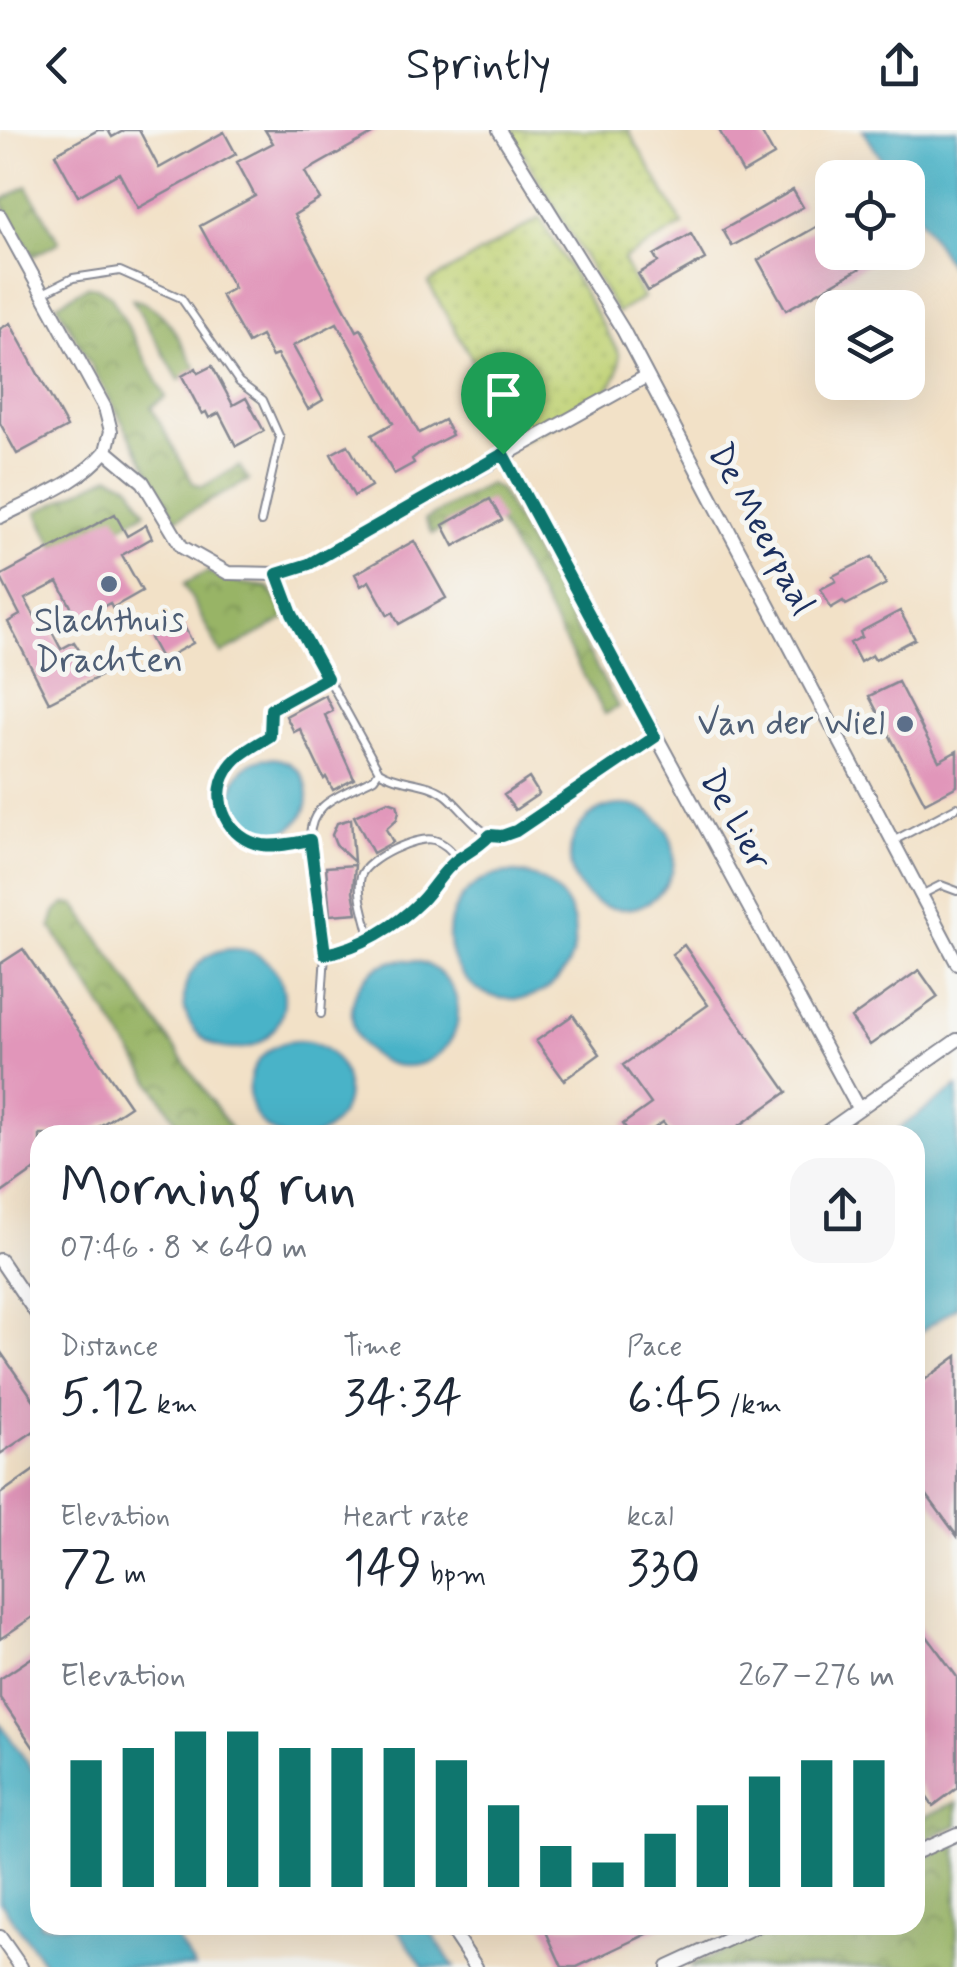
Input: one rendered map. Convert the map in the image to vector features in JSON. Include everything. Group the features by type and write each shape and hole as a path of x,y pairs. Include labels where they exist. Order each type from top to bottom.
{"street":[{"name":"De Meerpaal","path":"499,130 624,330 957,963"},
{"path":"0,216 106,408 111,431 106,451 94,465 0,517"},
{"path":"106,451 143,482 182,548 228,574 277,574 309,564 647,376"},
{"name":"De Lier","path":"503,454 858,1108"},
{"path":"835,1125 957,1040"},
{"path":"0,1260 30,1304"},
{"path":"925,1848 957,1834"},
{"path":"455,1935 476,1967"},
{"path":"668,1967 737,1935"},
{"path":"0,1937 21,1967"}],"lane":[{"path":"42,294 73,278 120,272 181,298 239,382 263,400 280,438 261,522"},
{"path":"277,574 292,614 380,771 444,794 490,835 516,831 655,737"},
{"path":"310,840 265,846 242,837 225,818 220,794 227,769 270,736 271,709 327,678"},
{"path":"321,1014 325,954 310,824 314,813 380,771"},
{"path":"892,841 956,809"},
{"path":"325,954 370,938 421,900 458,860 490,835"},
{"path":"370,938 360,888 362,872 368,866 393,850 425,838 440,841 458,860"},
{"path":"921,895 941,885 957,891"}],"green space":[{"path":"509,130 628,130 683,225 623,260 643,298 617,313"},
{"path":"27,186 59,242 33,256 1,201"},
{"path":"540,218 619,353 618,369 612,384 585,408 520,442 428,283"},
{"path":"89,286 111,296 166,397 151,407 193,483 202,487 239,466 249,480 176,519 57,304"},
{"path":"132,299 164,317 197,371 179,380"},
{"path":"110,476 130,485 146,512 61,559 37,512"},
{"path":"489,484 499,489 618,707 605,714 498,521 478,508 432,534 425,520"},
{"path":"207,572 239,583 269,587 287,618 221,654 184,584"},
{"path":"65,904 75,904 228,1125 179,1125 51,927 55,912"},
{"path":"957,1802 957,1825 925,1839 925,1816"},
{"path":"957,1843 957,1967 689,1967 758,1935 925,1935 925,1857"}],"water":[{"path":"863,130 957,130 957,277 925,227 925,160 882,160"},
{"path":"270,758 297,769 308,796 297,823 270,834 243,823 232,796 243,769"},
{"path":"622,805 642,809 665,828 674,857 670,877 651,900 622,909 602,905 579,886 570,857 574,837 593,814"},
{"path":"512,873 536,877 557,891 571,912 575,936 571,960 557,981 536,995 512,999 488,995 467,981 453,960 449,936 453,912 467,891 488,877"},
{"path":"234,949 262,957 276,971 284,999 276,1027 262,1041 234,1049 206,1041 192,1027 184,999 192,971 206,957"},
{"path":"405,960 425,964 442,976 454,993 458,1013 454,1033 442,1050 425,1062 405,1066 385,1062 368,1050 356,1033 352,1013 356,993 368,976 385,964"},
{"path":"279,1044 317,1044 333,1055 346,1080 344,1109 333,1125 263,1125 252,1109 252,1071 263,1055"},
{"path":"957,1087 957,1306 925,1329 925,1125 904,1125"},
{"path":"0,1723 30,1766 30,1935 174,1935 195,1967 46,1967 0,1901"},
{"path":"402,1935 433,1935 454,1967 423,1967"}],"building":[{"path":"98,130 108,130 112,137 125,130 139,130 159,168 224,132 236,154 138,208 119,173 78,196 55,154"},
{"path":"265,130 379,130 305,172 320,199 294,215 357,331 361,329 419,433 444,420 452,435 423,450 412,459 414,463 394,474 372,435 393,423 337,323 293,346 323,400 308,409 277,355 272,357 261,336 248,343 221,295 234,288 200,226 255,196 237,162 273,143"},
{"path":"719,130 760,130 774,155 743,173"},
{"path":"793,190 803,207 732,246 723,230"},
{"path":"815,228 815,270 857,270 815,290 815,294 786,310 758,260"},
{"path":"691,234 705,259 648,291 638,274 658,262 654,255"},
{"path":"10,323 67,427 17,454 0,423 0,329"},
{"path":"212,366 233,405 246,398 264,431 236,446 219,413 209,418 206,412 202,414 182,376 196,368 198,373"},
{"path":"348,445 371,486 354,496 331,454"},
{"path":"490,499 502,520 454,546 443,525"},
{"path":"115,514 127,536 146,525 152,538 122,555 142,591 112,608 110,603 78,620 58,582 25,599 41,627 48,624 61,649 74,642 89,666 96,661 104,674 49,702 8,622 20,615 0,576"},
{"path":"414,541 446,598 399,624 393,612 388,615 369,581 361,586 355,574"},
{"path":"872,557 886,584 846,605 843,601 831,608 821,589 836,581 833,576"},
{"path":"900,611 915,639 875,660 872,655 860,662 850,643 862,637 860,632"},
{"path":"181,621 193,643 162,660 150,638"},
{"path":"898,682 939,761 957,751 957,786 925,803 869,696"},
{"path":"325,695 333,711 325,715 354,779 333,790 300,729 294,732 286,716"},
{"path":"529,778 539,794 515,810 504,795"},
{"path":"388,801 397,804 399,811 397,819 386,829 393,842 373,853 354,816"},
{"path":"351,819 354,862 336,845 332,835 337,823"},
{"path":"355,865 353,891 357,913 330,915 326,867"},
{"path":"684,945 787,1092 740,1125 623,1124 651,1104 623,1065 708,1005 672,954"},
{"path":"23,949 130,1106 101,1125 30,1125 30,1173 0,1194 0,964"},
{"path":"919,970 938,997 870,1045 851,1018"},
{"path":"573,1015 600,1054 564,1080 536,1041"},
{"path":"0,1351 30,1394 30,1434 0,1454"},
{"path":"957,1356 957,1536 925,1493 925,1380"},
{"path":"30,1473 30,1619 0,1639 0,1494"},
{"path":"925,1634 957,1677 957,1788 933,1806 925,1795"},
{"path":"30,1659 30,1742 0,1698 0,1679"},
{"path":"548,1935 645,1935 577,1967 562,1967"}],"place":[{"name":"Slachthuis Drachten","path":"109,584"},
{"name":"Van der Wiel","path":"905,724"}],"route":[{"path":"503,454 655,737 516,831 490,835 458,860 406,913 370,938 357,946 325,954 310,840 265,846 253,843 232,829 221,806 222,781 227,769 270,736 271,709 327,678 292,614 277,574 309,564 503,454"}]}
